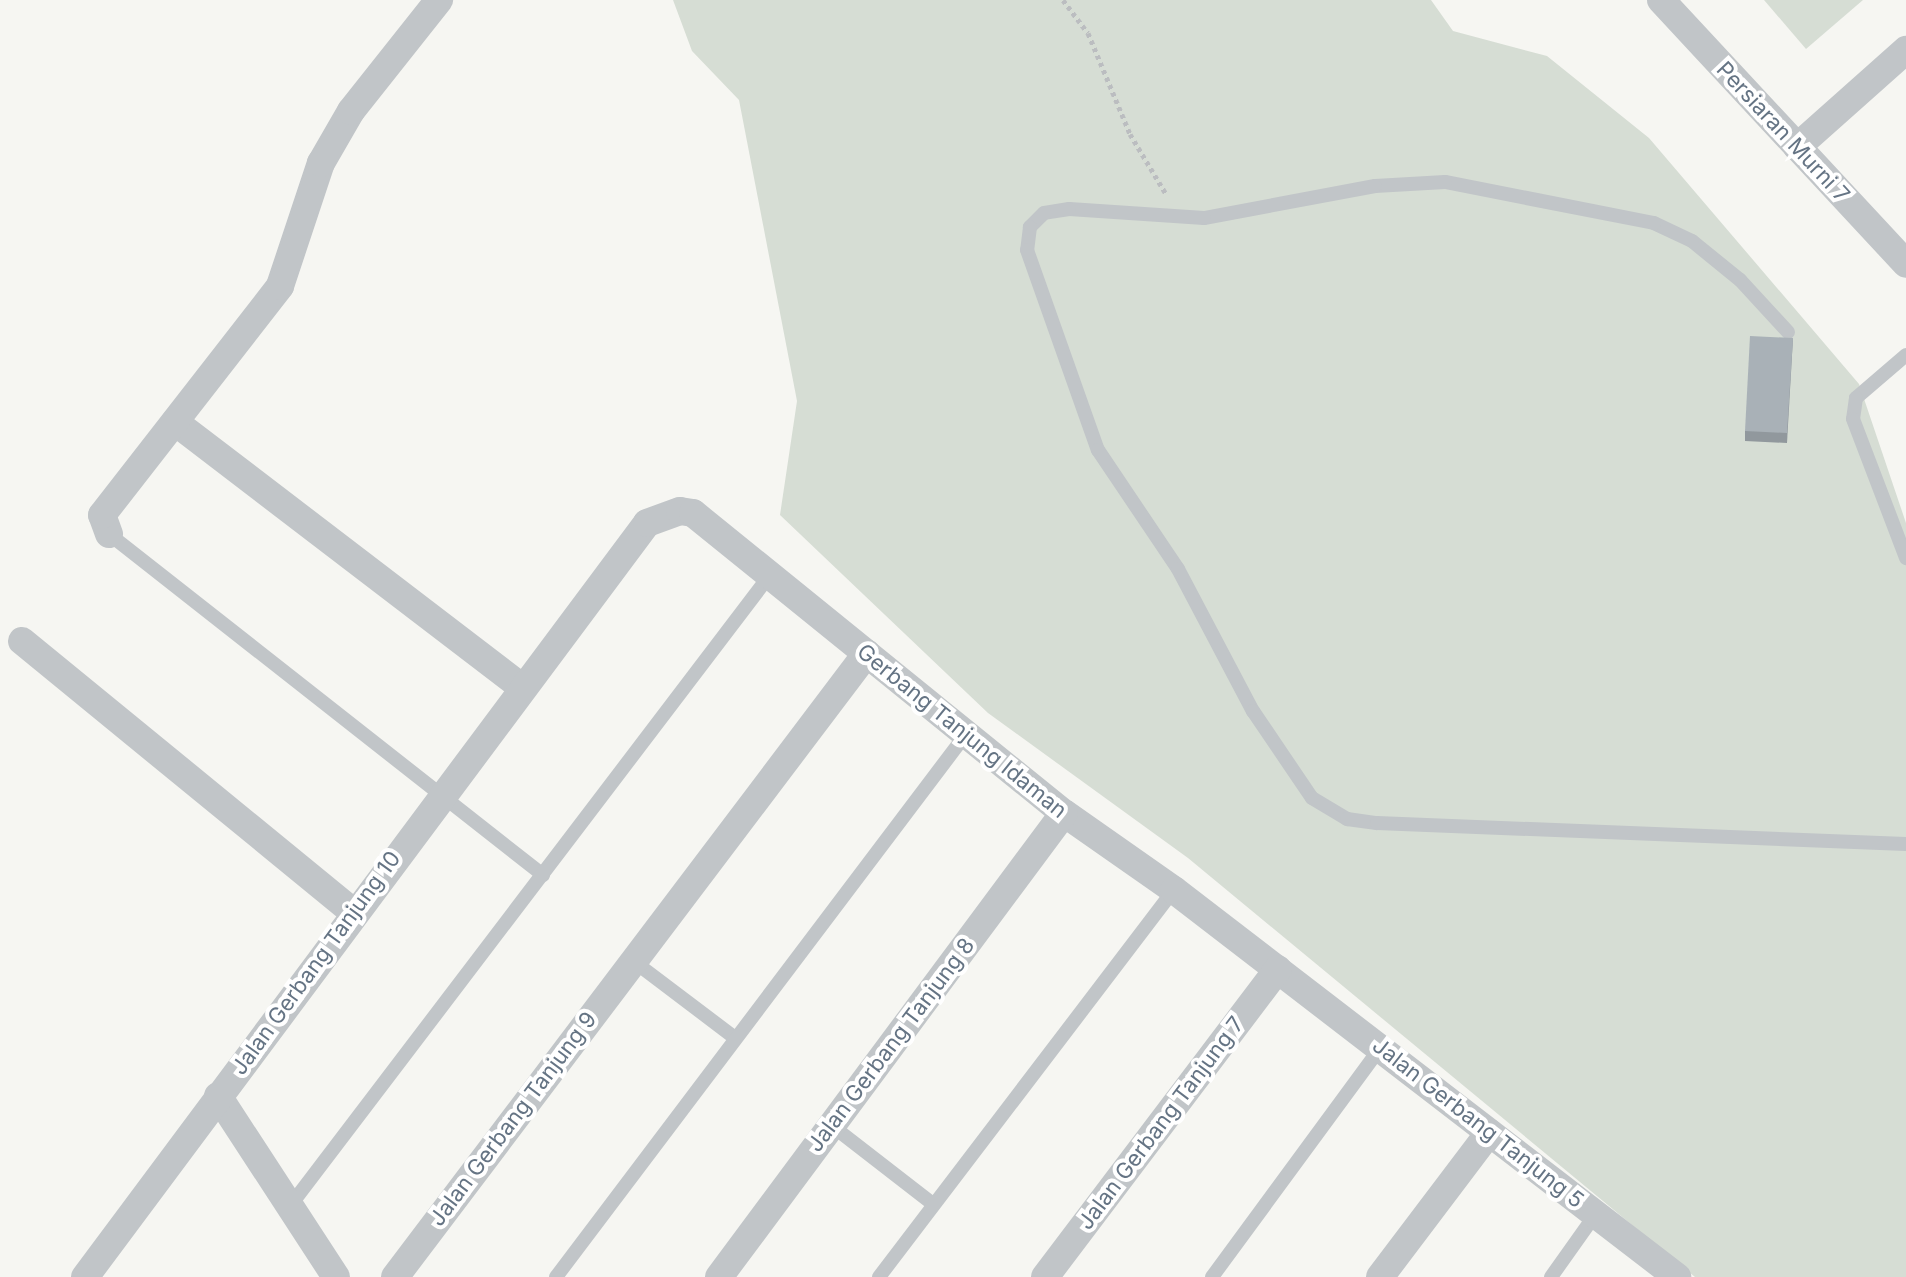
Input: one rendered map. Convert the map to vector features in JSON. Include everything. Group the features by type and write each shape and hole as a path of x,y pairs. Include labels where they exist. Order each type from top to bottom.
{"street":[{"path":"109,534 102,515 280,286 321,163 351,111 439,0"},
{"name":"Persiaran Murni 7","path":"1661,0 1905,260"},
{"path":"1797,147 1906,50"},
{"path":"175,422 523,688"},
{"name":"Gerbang Tanjung Idaman","path":"647,523 667,513 693,513 1064,813 1174,890 1278,969"},
{"name":"Jalan Gerbang Tanjung 10","path":"85,1277 437,797 647,523"},
{"path":"22,641 353,912"},
{"name":"Jalan Gerbang Tanjung 9","path":"395,1277 631,960 867,653"},
{"name":"Jalan Gerbang Tanjung 8","path":"719,1277 1064,813"},
{"name":"Jalan Gerbang Tanjung 5","path":"1278,969 1677,1277"},
{"name":"Jalan Gerbang Tanjung 7","path":"1045,1277 1278,969"},
{"path":"218,1096 336,1277"},
{"path":"1380,1277 1489,1133"}],"lane":[{"path":"1788,332 1740,280 1692,241 1654,223 1445,182 1375,186 1204,218 1044,213 1030,227 1027,250 1098,450 1178,569 1253,711 1312,798 1347,819 1377,823 1906,844"},
{"path":"1906,355 1856,398 1853,419 1906,558"},
{"path":"109,534 437,797 543,875"},
{"path":"290,1206 770,575"},
{"path":"556,1277 966,734"},
{"path":"879,1277 1174,890"},
{"path":"631,960 735,1038"},
{"path":"1212,1277 1381,1046"},
{"path":"831,1125 933,1204"},
{"path":"1551,1277 1595,1215"}],"path":[{"path":"1063,0 1088,33 1151,172 1170,199 1204,218"}],"shaded area":[{"path":"673,0 1431,0 1453,31 1547,56 1649,138 1859,384 1906,523 1906,1277 1695,1277 1188,858 988,713 780,515 797,401 739,100 692,51"},
{"path":"1764,0 1863,0 1806,49"}],"building":[{"path":"1750,336 1793,338 1787,433 1745,431"}]}
